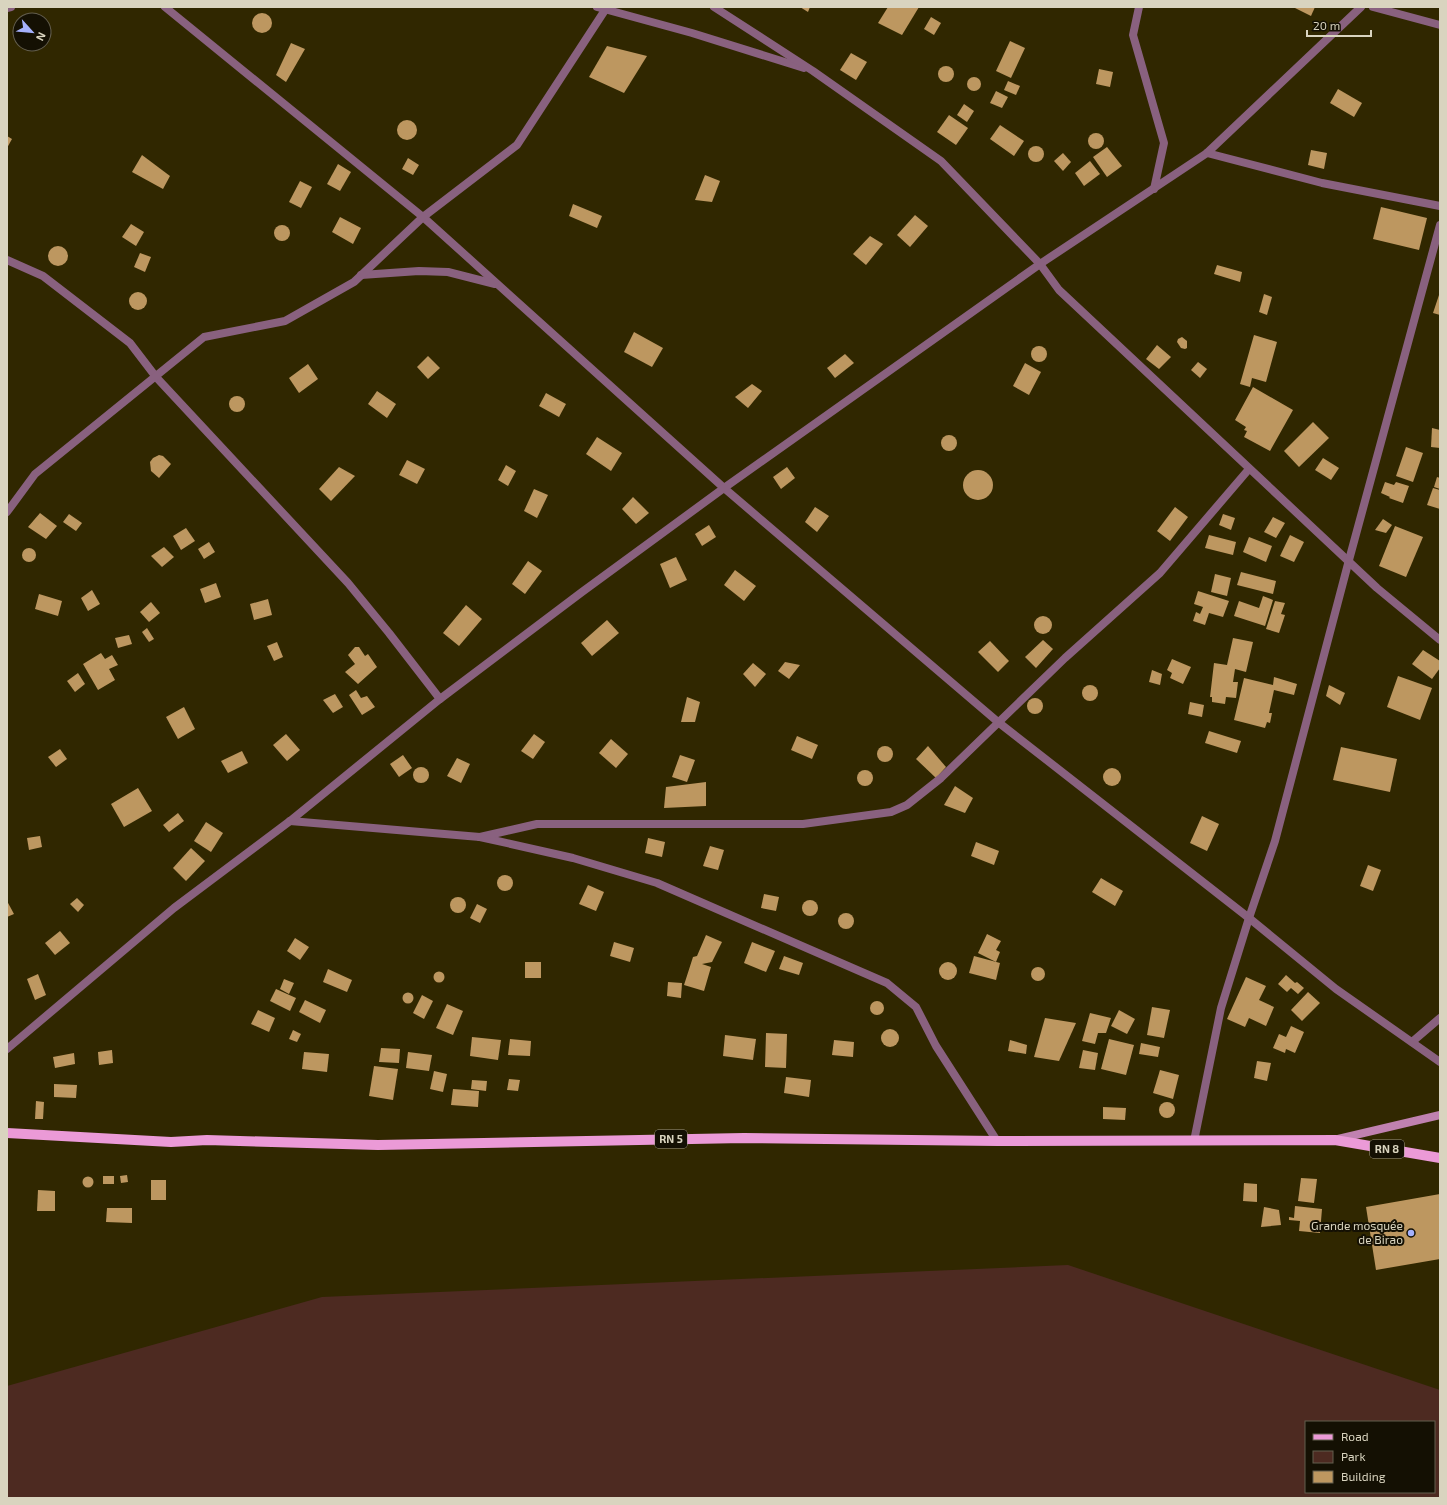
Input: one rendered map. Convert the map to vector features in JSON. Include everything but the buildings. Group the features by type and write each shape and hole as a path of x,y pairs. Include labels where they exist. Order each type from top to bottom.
{"main road":[{"name":"RN 5","path":"7,1133 171,1142 207,1140 378,1146 744,1138 997,1141 1335,1140"},
{"name":"RN 8","path":"1335,1140 1440,1158"}],"street":[{"path":"7,8 11,7"},
{"path":"165,7 423,217 724,488 998,722 1249,918 1336,989 1440,1062"},
{"path":"597,7 607,8 692,33 813,71"},
{"path":"714,7 813,71 941,161 1040,264 1059,290 1249,469 1349,560 1377,588 1440,640"},
{"path":"1139,7 1132,35 1164,143 1154,189"},
{"path":"7,1049 174,908 290,821 440,699 582,592 724,488 1040,264 1207,153 1361,7"},
{"path":"1373,7 1440,25"},
{"path":"7,512 35,474 204,337 285,321 354,282 423,217 517,145 607,8"},
{"path":"1207,153 1322,183 1440,206"},
{"path":"1194,1141 1221,1008 1275,841 1349,560 1440,225"},
{"path":"7,260 43,276 130,343 156,376 348,583 440,699"},
{"path":"361,275 419,271 448,272 497,284"},
{"path":"480,837 537,824 803,824 891,812 907,805 941,778 1066,658 1160,573 1249,469"},
{"path":"290,821 480,837 573,858 657,883 887,983 916,1007 936,1046 997,1141"},
{"path":"1412,1042 1440,1018"},
{"path":"1335,1140 1440,1115"}],"green space":[{"path":"1068,1265 1440,1390 1440,1498 7,1498 7,1386 322,1297"}],"place":[{"name":"Grande mosquée de Birao","path":"1411,1233"}]}
